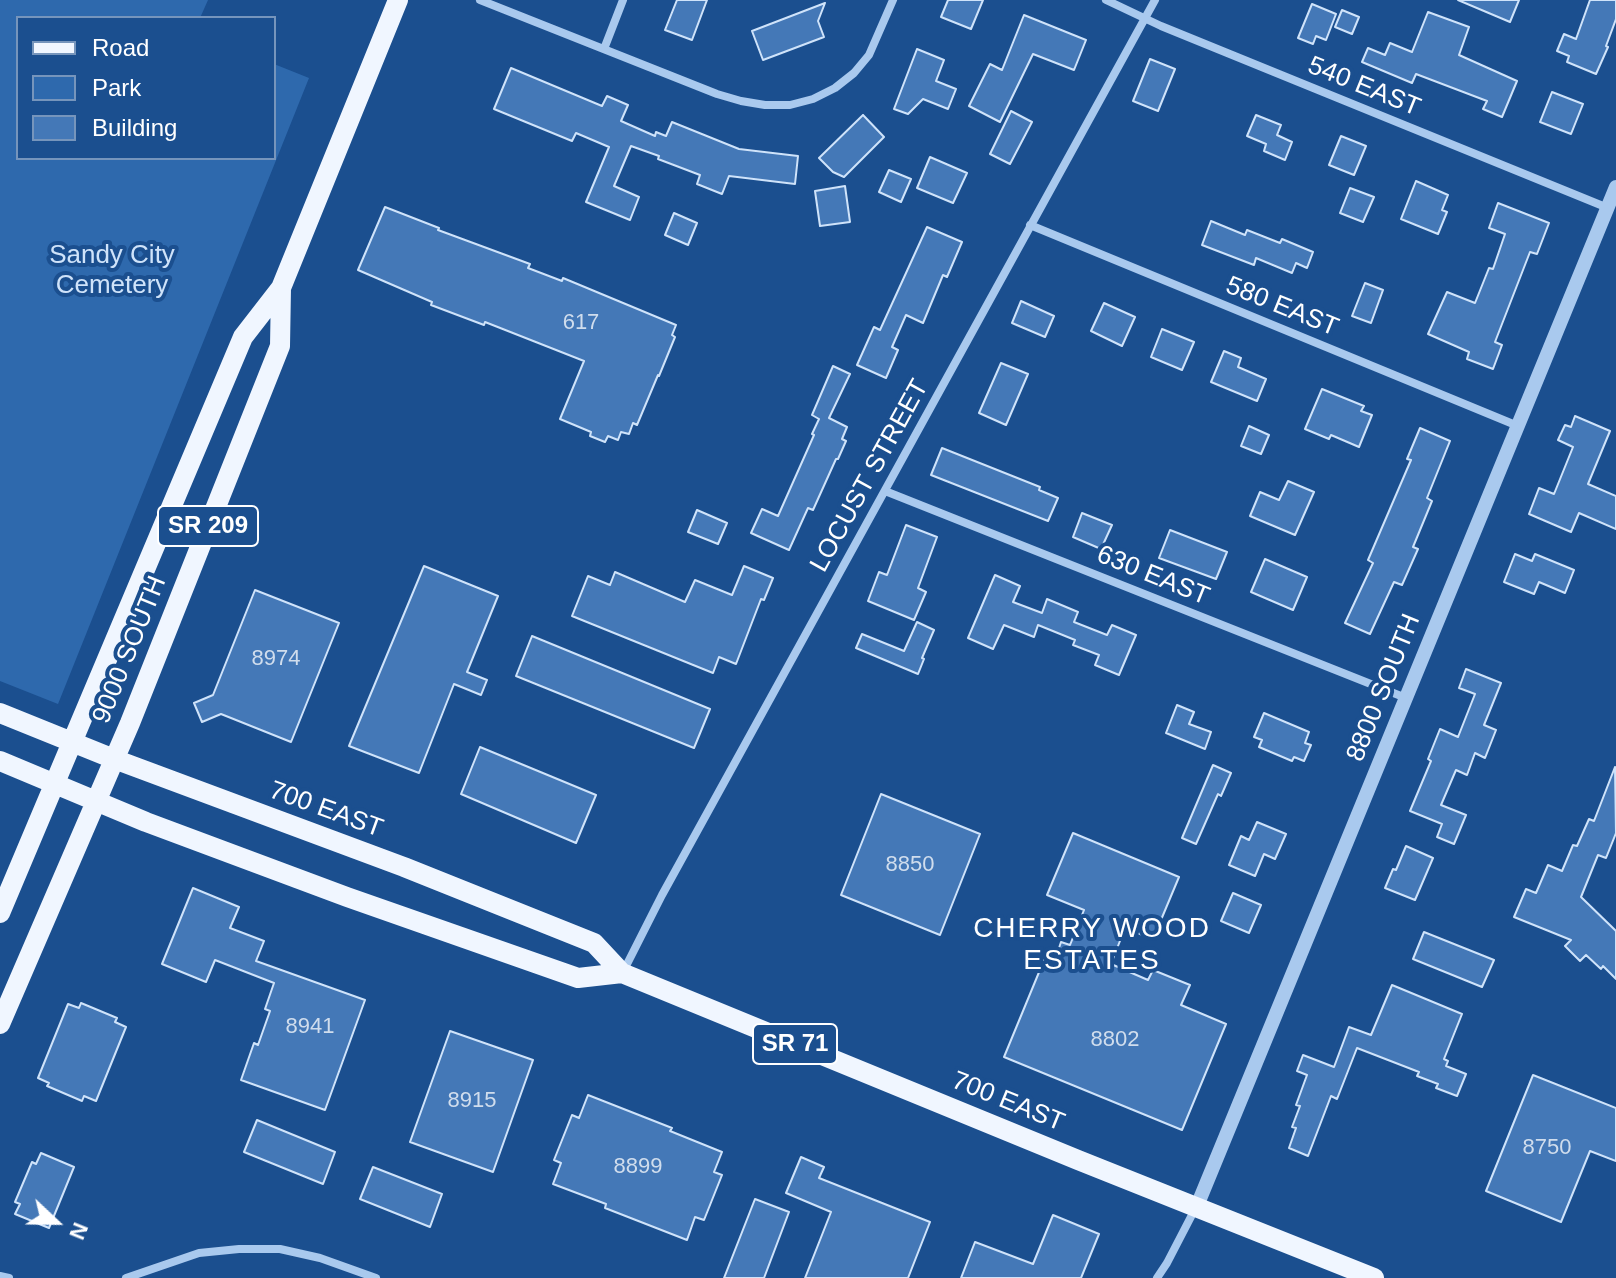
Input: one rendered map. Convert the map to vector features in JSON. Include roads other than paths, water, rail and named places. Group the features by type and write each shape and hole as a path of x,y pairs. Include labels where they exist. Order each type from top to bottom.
{"main road":[{"name":"9000 SOUTH","path":"0,913 243,337 281,288 398,0"},
{"name":"9000 SOUTH","path":"0,1024 136,708 280,346 281,288"},
{"name":"700 EAST","path":"0,713 114,759 376,856 594,943 622,973 1374,1278"},
{"name":"700 EAST","path":"0,761 146,822 578,978 622,973"}],"street":[{"path":"480,0 717,94 765,105 790,105 813,99 835,88 854,73 869,55 893,0"},
{"path":"604,49 623,0"},
{"name":"540 EAST","path":"1106,0 1608,208"},
{"name":"LOCUST STREET","path":"622,973 1155,0"},
{"name":"8800 SOUTH","path":"1197,1206 1616,187"},
{"name":"580 EAST","path":"1030,225 1518,426"},
{"name":"630 EAST","path":"885,491 1406,698"},
{"path":"1157,1278 1197,1206"},
{"path":"126,1278 199,1253 280,1249 376,1278"},
{"path":"0,1276 9,1278"}],"district":[{"name":"CHERRY WOOD ESTATES","path":"1092,945"}],"park label":[{"name":"Sandy City Cemetery","path":"112,271"}]}
